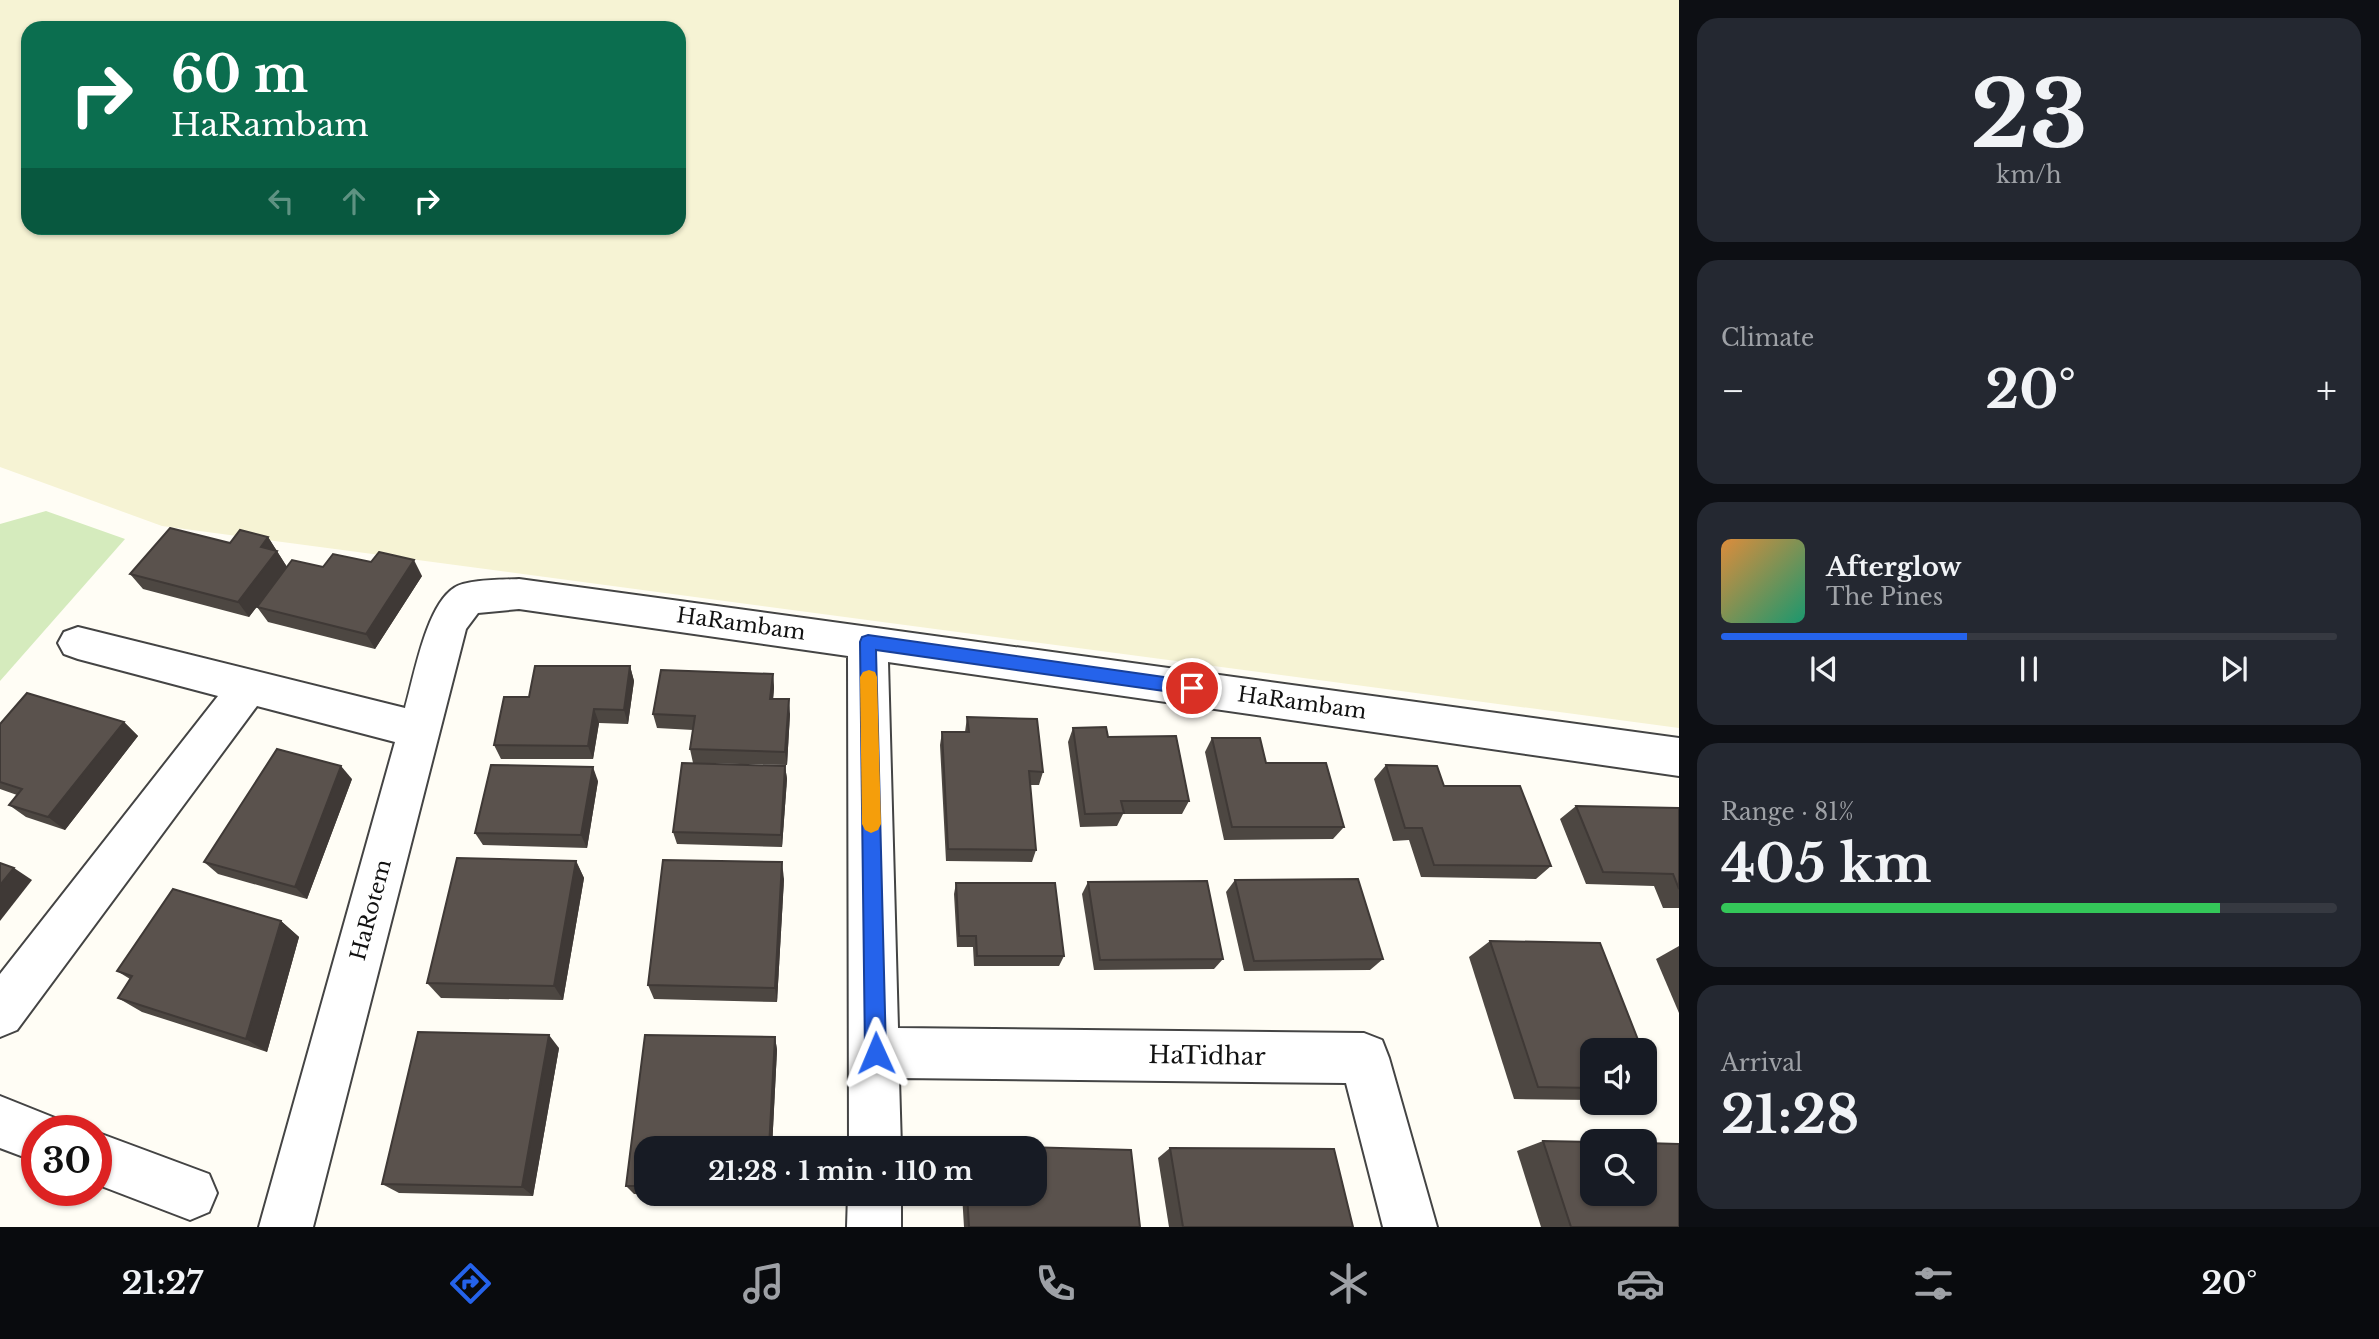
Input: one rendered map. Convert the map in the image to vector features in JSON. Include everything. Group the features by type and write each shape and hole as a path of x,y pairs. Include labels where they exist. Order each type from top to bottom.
{"street":[{"name":"HaRambam","path":"467,599 519,594 1679,757"},
{"name":"HaRotem","path":"286,1227 448,624 467,599"},
{"path":"868,642 875,1136"},
{"path":"78,643 419,730"},
{"path":"0,1013 248,686"},
{"name":"HaTidhar","path":"876,1053 1364,1058 1410,1227"},
{"path":"0,1122 21,1130"},
{"path":"112,1164 190,1193"},
{"path":"874,1227 875,1206"}],"shaded area":[{"path":"0,0 1679,0 1679,728 162,526 0,467"}],"green space":[{"path":"46,511 125,539 0,681 0,524"}],"building":[{"path":"170,528 230,543 240,530 268,537 261,547 277,551 238,602 130,574"},
{"path":"379,552 414,560 366,634 257,607 292,560 323,567 333,554 371,562"},
{"path":"535,666 630,666 624,710 594,709 588,746 494,745 504,697 529,697"},
{"path":"661,670 773,674 770,699 789,699 785,752 690,749 695,716 653,714"},
{"path":"27,693 124,722 48,817 9,805 22,789 0,782 0,724"},
{"path":"967,717 1037,719 1043,772 1029,771 1036,850 948,849 942,732 969,732"},
{"path":"1106,727 1108,737 1176,736 1189,801 1121,801 1124,813 1085,814 1073,728"},
{"path":"1212,738 1260,738 1266,763 1326,763 1344,827 1232,827"},
{"path":"277,749 341,766 295,887 204,862"},
{"path":"682,763 785,766 781,835 673,832"},
{"path":"491,765 593,767 581,835 475,833"},
{"path":"1386,765 1437,766 1444,786 1520,786 1551,866 1434,865 1422,828 1405,828"},
{"path":"1576,806 1679,808 1679,889 1673,874 1603,872"},
{"path":"457,858 576,861 554,986 427,983"},
{"path":"663,860 782,862 775,988 648,985"},
{"path":"0,863 14,868 0,885"},
{"path":"1358,879 1383,959 1254,961 1235,880"},
{"path":"1207,881 1223,959 1100,960 1088,882"},
{"path":"956,883 1055,883 1064,956 977,956 976,936 959,936"},
{"path":"173,889 281,921 246,1039 118,998 132,976 117,971"},
{"path":"1490,941 1600,943 1637,1038 1580,1038 1580,1088 1538,1087"},
{"path":"418,1032 549,1035 522,1187 382,1184"},
{"path":"645,1035 775,1037 770,1136 634,1136 634,1186 626,1186"},
{"path":"1543,1141 1580,1142 1580,1206 1657,1206 1657,1143 1679,1144 1679,1227 1571,1227"},
{"path":"1047,1148 1131,1150 1140,1227 969,1227 968,1206 1047,1206"},
{"path":"1170,1148 1334,1149 1353,1227 1183,1227"}],"slow traffic":[{"path":"869,677 871,824"}],"route":[{"path":"876,1053 868,642 1192,688"}]}
